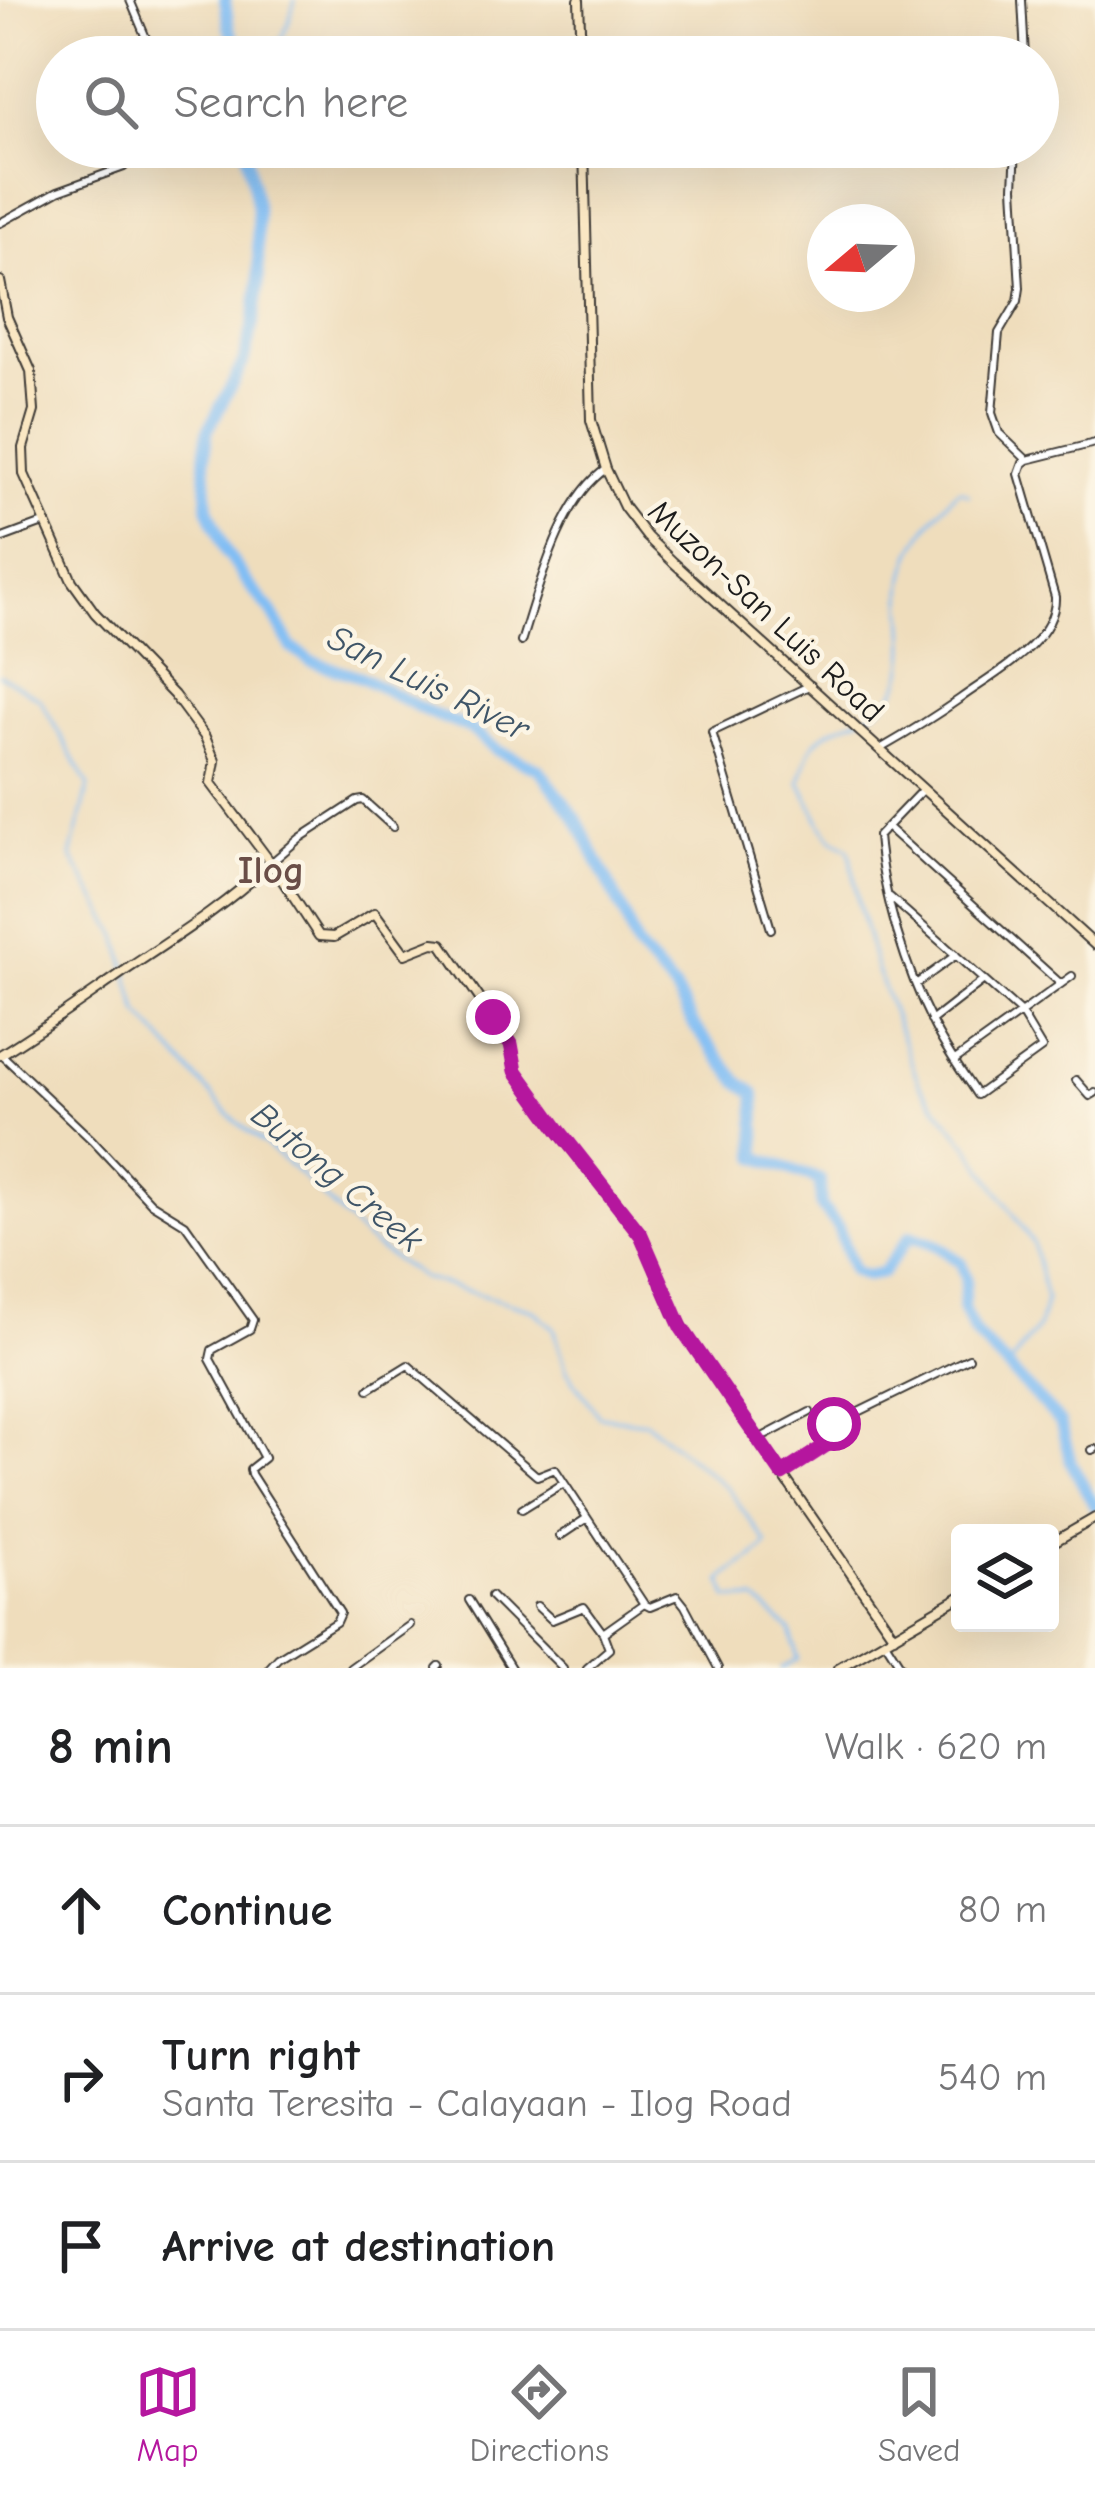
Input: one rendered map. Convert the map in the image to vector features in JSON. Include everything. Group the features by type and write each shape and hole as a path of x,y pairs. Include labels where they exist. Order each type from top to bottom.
{"street":[{"path":"130,0 145,36"},
{"path":"579,0 580,36"},
{"path":"1022,0 1023,36"},
{"path":"0,223 58,191 121,168"},
{"name":"Muzon-San Luis Road","path":"584,168 590,421 624,507 647,537 1095,944"},
{"path":"1015,168 1020,288 1018,301 998,333 992,413 999,433 1027,460"},
{"path":"0,280 7,317 32,371 34,411 22,448 24,474 72,580 95,613 174,695 205,737 215,761 211,783 319,936 334,937 375,913 405,954 442,944 511,1044 516,1071 641,1235 681,1327 890,1638 902,1668"},
{"path":"880,749 944,712 1037,638 1054,612 1054,597 1019,474 1027,460 1095,443"},
{"path":"521,642 552,549 585,487 606,469"},
{"path":"0,538 46,522"},
{"path":"771,929 712,732 811,685"},
{"path":"890,897 1021,1013 1042,1048 976,1095 931,1021 916,984 895,920 890,897 878,836 923,789"},
{"path":"269,1668 336,1622 340,1613 251,1474 250,1469 264,1458 210,1359 212,1350 250,1329 253,1320 185,1224 151,1203 1,1054 222,906 300,838 357,801 363,800 393,827"},
{"path":"887,827 1061,984"},
{"path":"895,920 904,910"},
{"path":"916,984 956,956"},
{"path":"955,1060 1072,976"},
{"path":"931,1021 983,980"},
{"path":"1076,1080 1090,1096 1095,1093"},
{"path":"782,1474 834,1440 834,1424 968,1358"},
{"path":"369,1389 408,1365 537,1476 555,1469 644,1604 650,1607 677,1596 718,1668"},
{"path":"757,1439 810,1412"},
{"path":"522,1508 564,1483"},
{"path":"560,1536 588,1517"},
{"path":"1059,1539 1095,1518"},
{"path":"491,1596 563,1668"},
{"path":"470,1600 511,1668"},
{"path":"841,1667 951,1602"},
{"path":"603,1633 644,1604"},
{"path":"537,1606 552,1620 584,1607 609,1649 586,1668"},
{"path":"350,1668 410,1625"}],"waterway":[{"name":"San Luis River","path":"225,0 233,36"},
{"path":"283,36 295,0"},
{"name":"San Luis River","path":"249,168 257,209 259,281 253,324 243,363 207,432 205,460 208,507 226,552 272,612 292,648 311,661 361,677 471,729 498,751 539,769 576,818 637,948 675,990 695,1027 739,1082 755,1093 757,1157 820,1180 821,1206 838,1227 853,1271 865,1276 882,1273 910,1236 938,1246 961,1263 966,1278 963,1308 975,1334 1060,1422 1071,1462 1095,1507"},
{"path":"969,494 957,491 913,552 904,581 905,661 892,696 870,713 821,737 810,751 800,782 822,826 848,848 876,968 920,1086 967,1144 1033,1243 1046,1299 1039,1326 1008,1367"},
{"name":"Butong Creek","path":"0,675 40,699 89,786 71,856 118,936 138,1012 231,1117 292,1167 369,1242 422,1278 533,1310 554,1328 567,1371 599,1416 646,1422 728,1489 767,1544 722,1581 728,1598 756,1600 790,1630 798,1659 782,1668"}],"district":[{"name":"Ilog","path":"271,869"}],"route":[{"path":"493,1017 511,1044 516,1071 641,1235 681,1327 782,1474 834,1440 834,1424"}]}
